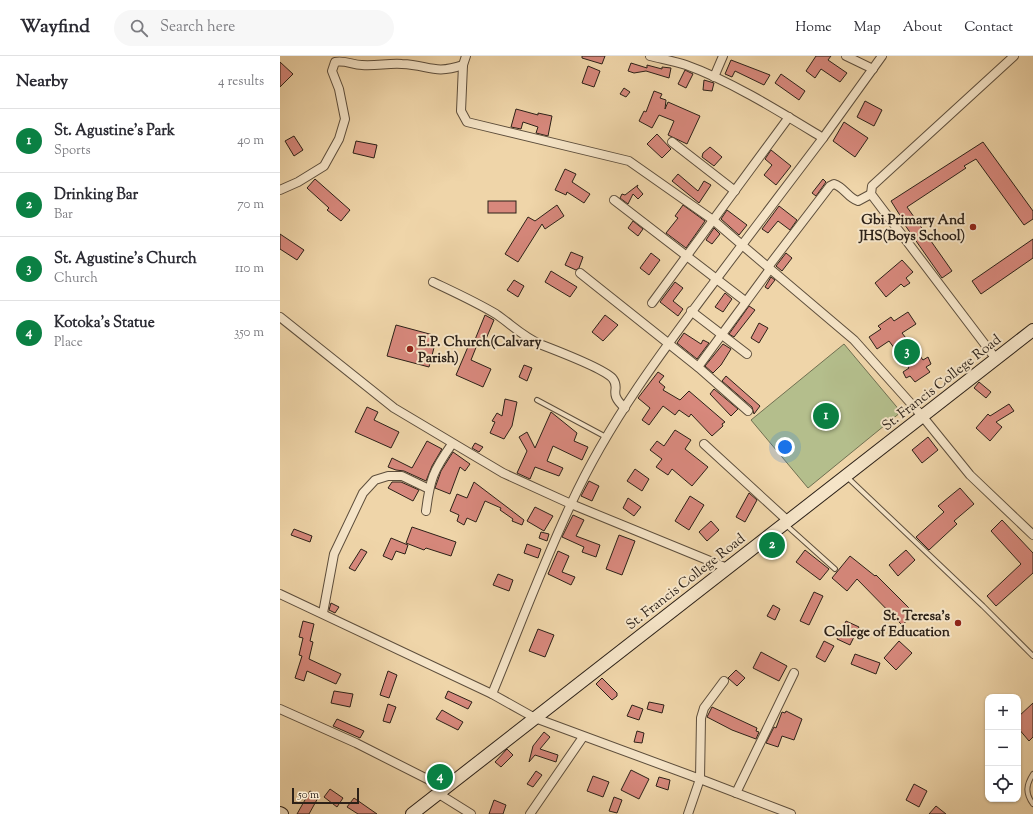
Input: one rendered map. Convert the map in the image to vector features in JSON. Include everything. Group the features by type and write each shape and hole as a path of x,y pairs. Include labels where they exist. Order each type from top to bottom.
{"main road":[{"name":"St. Francis College Road","path":"413,813 1033,330"}],"street":[{"path":"466,56 463,65 460,111 467,122 629,161 713,220 854,340 923,417 970,475 1033,535"},
{"path":"650,56 685,65 714,77 789,117 823,138"},
{"path":"714,77 722,56"},
{"path":"846,56 873,69"},
{"path":"492,694 571,504 606,438 668,343 823,138 882,56"},
{"path":"996,359 871,194 872,186 1014,56"},
{"path":"280,190 298,182 324,166 339,139 345,120 339,89 332,71 335,62 344,60 360,65 403,64 429,69 447,70 463,65"},
{"path":"652,302 789,117"},
{"path":"672,142 735,191"},
{"path":"698,367 830,186 834,184 839,185 858,201 871,194"},
{"path":"614,200 745,301"},
{"path":"580,273 698,367 748,411"},
{"path":"433,282 497,315 518,332 529,338 607,374 613,379 615,385 614,395 617,401 625,408"},
{"path":"692,311 747,354"},
{"path":"280,317 394,408 452,444 503,473 571,504 727,568"},
{"path":"426,511 430,480 438,464 452,444"},
{"path":"704,444 786,522"},
{"path":"323,613 334,554 363,492 375,480 388,476 402,476 429,489"},
{"path":"280,594 492,694 535,718 791,814"},
{"path":"736,793 794,673"},
{"path":"688,814 700,779 701,718 704,708 724,681"},
{"path":"280,708 356,743 442,791 471,814"},
{"path":"530,814 583,737"}],"lane":[{"path":"537,400 606,438"},
{"path":"845,476 983,606 1033,656"},
{"path":"786,522 835,570"},
{"path":"1033,774 1028,782 1027,790 1033,804"}],"green space":[{"path":"844,344 901,412 808,488 751,420"}],"building":[{"path":"582,56 605,56 602,64 582,58"},
{"path":"816,56 831,56 828,60 847,73 840,82 821,69 815,78 806,71"},
{"path":"731,60 770,75 764,85 735,71 732,77 725,74"},
{"path":"280,62 293,74 280,87"},
{"path":"631,63 647,68 647,65 662,69 662,67 671,68 669,78 646,71 634,73 628,71"},
{"path":"588,66 600,71 594,87 582,83"},
{"path":"685,70 693,74 686,88 678,84"},
{"path":"781,74 805,91 799,100 775,83"},
{"path":"704,80 714,83 712,91 703,90"},
{"path":"624,88 630,92 626,97 620,94"},
{"path":"654,91 662,94 660,98 666,100 665,109 668,102 700,116 687,144 668,135 674,121 659,115 652,128 639,121 644,111 646,112"},
{"path":"865,101 882,110 874,126 857,117"},
{"path":"516,109 538,115 538,113 552,116 548,136 536,133 538,127 523,122 521,129 511,127"},
{"path":"844,122 868,138 855,157 833,141"},
{"path":"657,134 671,149 662,158 647,144"},
{"path":"294,136 303,150 294,156 285,141"},
{"path":"356,141 377,145 374,158 353,153"},
{"path":"983,142 1033,211 1033,219 1024,225 976,159 964,166 966,168 907,207 952,271 942,278 900,218 901,217 891,201"},
{"path":"710,147 722,157 714,166 702,157 703,153"},
{"path":"771,150 791,166 776,185 764,175 772,165 765,159"},
{"path":"565,169 576,174 572,182 590,194 584,203 567,192 566,195 555,190"},
{"path":"678,174 698,191 704,181 711,185 699,203 672,181"},
{"path":"315,179 350,210 341,221 327,210 329,208 307,188"},
{"path":"823,179 826,182 816,196 812,193"},
{"path":"638,185 637,187 643,194 638,199 633,194 628,204 620,198 622,194 625,195"},
{"path":"488,201 516,201 516,213 488,213"},
{"path":"557,205 564,216 545,229 542,224 518,262 505,254 528,217 535,221"},
{"path":"683,205 705,221 686,248 666,233 678,218 675,216"},
{"path":"779,206 797,220 790,230 778,221 768,233 762,229"},
{"path":"727,210 747,225 739,235 721,219"},
{"path":"633,221 643,229 638,236 628,228"},
{"path":"714,228 720,234 712,244 706,240"},
{"path":"280,234 304,250 297,260 280,249"},
{"path":"1033,239 1033,258 981,294 972,281"},
{"path":"571,252 583,257 579,268 576,270 565,265"},
{"path":"651,253 660,260 649,275 640,268"},
{"path":"786,253 792,258 782,271 776,266"},
{"path":"902,260 913,272 906,278 910,283 904,287 901,284 886,297 875,283"},
{"path":"551,271 577,287 570,297 545,282"},
{"path":"771,277 775,280 768,289 765,287"},
{"path":"514,280 524,286 518,297 507,290"},
{"path":"675,282 683,288 673,301 683,309 678,316 660,302"},
{"path":"725,293 732,299 723,312 715,307"},
{"path":"749,306 755,310 734,337 729,334"},
{"path":"908,312 916,324 902,333 923,360 928,357 931,364 926,367 930,372 915,382 910,376 906,378 903,372 909,368 889,341 877,349 869,337 881,329 878,326 891,317 894,321"},
{"path":"485,315 494,320 483,346 474,342"},
{"path":"605,315 618,325 603,341 592,332"},
{"path":"759,323 768,328 759,343 751,338"},
{"path":"396,325 437,336 429,367 387,356"},
{"path":"684,333 701,344 703,340 709,343 697,359 677,343"},
{"path":"470,342 477,345 471,360 491,369 483,387 456,375"},
{"path":"723,344 731,349 721,365 713,373 705,366"},
{"path":"524,365 532,368 527,381 519,377"},
{"path":"658,372 664,376 659,382 665,387 663,390 680,400 689,391 725,422 722,424 723,426 712,436 691,414 689,417 679,410 675,415 663,406 649,425 642,420 650,408 638,398"},
{"path":"726,376 760,406 754,414 752,407 722,381"},
{"path":"979,382 991,392 986,398 974,388"},
{"path":"714,389 738,409 731,416 710,394"},
{"path":"505,399 517,402 512,426 504,439 490,433 495,422 492,421 497,413 502,416"},
{"path":"1009,404 1014,411 996,422 1002,427 990,441 976,428 988,414 990,416"},
{"path":"367,407 378,412 374,420 399,432 391,448 355,432"},
{"path":"551,412 577,433 574,441 588,447 582,460 553,446 547,461 563,468 559,476 535,467 530,479 517,473 527,451 519,437 527,432 535,448"},
{"path":"675,430 691,440 685,449 708,467 692,486 672,469 668,475 656,467 662,459 650,450 657,441 664,446"},
{"path":"928,437 938,450 922,463 912,450"},
{"path":"427,441 442,449 432,466 426,481 404,471 388,467 392,458 412,468"},
{"path":"475,443 483,447 479,452 472,448"},
{"path":"453,452 470,464 465,471 460,467 450,494 435,488 441,471"},
{"path":"635,469 649,479 642,491 627,481"},
{"path":"589,481 599,486 592,501 581,496"},
{"path":"392,482 401,482 419,490 413,501 388,488"},
{"path":"474,482 524,520 522,525 512,521 513,519 500,510 501,508 485,501 476,522 467,518 464,525 457,521 459,515 450,511 457,494 467,498"},
{"path":"960,488 974,504 954,521 957,524 929,550 916,537 944,512 938,506"},
{"path":"749,493 757,500 745,522 736,517"},
{"path":"690,496 704,505 689,530 675,521"},
{"path":"628,498 641,507 634,516 623,508"},
{"path":"535,507 553,516 544,531 527,521"},
{"path":"573,515 584,520 576,536 600,545 596,557 582,552 584,547 562,537"},
{"path":"1002,520 1033,553 1033,573 996,606 987,596 1021,564 991,531"},
{"path":"711,521 719,530 707,541 699,532"},
{"path":"412,527 456,542 451,556 426,548 424,550 406,543"},
{"path":"294,529 312,536 310,542 291,535"},
{"path":"541,532 549,534 547,541 539,538"},
{"path":"619,535 635,541 622,575 606,569"},
{"path":"391,538 408,545 405,554 396,551 392,560 383,556"},
{"path":"527,544 541,549 538,558 524,553"},
{"path":"361,549 367,552 355,571 349,568"},
{"path":"805,550 829,569 820,580 796,562"},
{"path":"906,550 915,560 898,576 889,565"},
{"path":"558,551 569,556 562,572 575,577 571,585 548,574"},
{"path":"850,556 875,576 876,575 915,614 902,625 857,579 847,591 832,578"},
{"path":"498,574 513,580 509,591 493,585"},
{"path":"814,592 823,596 809,625 800,621"},
{"path":"331,603 339,607 335,613 329,610"},
{"path":"773,605 780,609 775,620 767,616"},
{"path":"303,621 314,624 310,641 313,642 309,659 341,674 336,684 307,671 304,681 295,678 302,656 299,655 303,638 299,637"},
{"path":"846,621 859,627 850,645 837,639"},
{"path":"538,629 554,635 545,657 529,651"},
{"path":"824,641 834,646 825,662 816,657"},
{"path":"899,641 912,653 896,670 884,658"},
{"path":"761,652 787,666 779,681 753,668"},
{"path":"855,654 880,663 876,674 851,664"},
{"path":"736,670 745,678 737,686 728,678"},
{"path":"388,671 397,675 389,698 380,695"},
{"path":"602,678 617,693 617,696 612,700 596,684"},
{"path":"334,691 353,694 350,707 331,703"},
{"path":"448,691 472,702 468,709 445,698"},
{"path":"649,702 664,705 662,713 647,709"},
{"path":"1033,703 1033,737 1029,741 1021,732 1021,714"},
{"path":"388,704 396,707 390,723 383,721"},
{"path":"632,705 643,709 639,720 627,716"},
{"path":"712,707 757,728 756,731 759,732 756,739 732,730 707,717"},
{"path":"442,710 463,722 458,730 436,719"},
{"path":"786,711 802,719 794,740 782,736 778,747 766,743 774,727 776,728 782,712 785,713"},
{"path":"337,719 364,731 360,738 333,726"},
{"path":"637,731 644,733 642,743 634,742"},
{"path":"544,732 550,737 540,749 558,755 556,762 535,755 529,762 533,746"},
{"path":"507,749 513,755 501,767 495,762"},
{"path":"631,770 649,779 639,799 621,790"},
{"path":"536,771 542,775 533,787 527,784"},
{"path":"593,776 609,782 603,797 587,791"},
{"path":"659,777 670,780 668,790 656,786"},
{"path":"914,784 927,791 919,807 906,800"},
{"path":"330,789 343,798 337,807 324,797"},
{"path":"310,791 319,796 309,814 297,814"},
{"path":"614,797 622,800 617,813 609,811"},
{"path":"354,798 377,814 358,814 347,807"},
{"path":"494,800 506,805 503,814 489,814"},
{"path":"936,806 946,814 929,814"}],"place":[{"name":"Gbi Primary And JHS(Boys School)","path":"973,227"},
{"name":"E.P. Church(Calvary Parish)","path":"410,349"},
{"name":"St. Agustine's Church","path":"907,352"},
{"name":"St. Agustine's Park","path":"826,416"},
{"name":"Drinking Bar","path":"772,545"},
{"name":"St. Teresa's College of Education","path":"958,623"},
{"name":"Kotoka's Statue","path":"440,777"}]}
